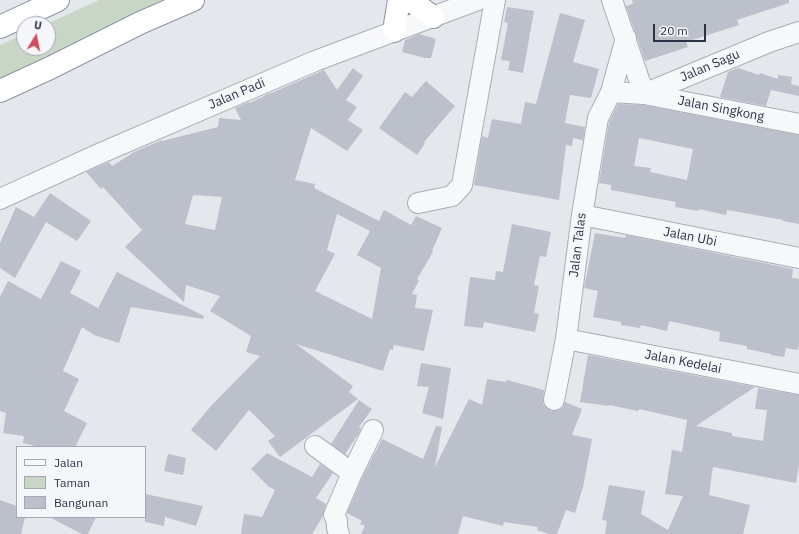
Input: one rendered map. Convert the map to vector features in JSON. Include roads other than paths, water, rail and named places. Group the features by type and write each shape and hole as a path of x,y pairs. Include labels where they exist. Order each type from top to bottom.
{"highway":[{"path":"0,27 58,0"},
{"path":"0,91 140,23 193,0"},
{"path":"394,31 399,0"},
{"path":"410,0 433,16"}],"street":[{"name":"Jalan Padi","path":"0,199 101,153 308,64 478,0"},
{"path":"418,203 452,196 462,185 495,0"},
{"path":"611,92 644,94 612,0"},
{"name":"Jalan Sagu","path":"644,94 769,42 799,32"},
{"name":"Jalan Talas","path":"554,400 566,339 582,216 598,118 611,92 626,38"},
{"name":"Jalan Singkong","path":"644,94 799,124"},
{"name":"Jalan Ubi","path":"582,216 799,258"},
{"name":"Jalan Kedelai","path":"566,339 799,384"},
{"path":"339,534 337,521 334,515 373,430"},
{"path":"315,446 352,473"}]}
